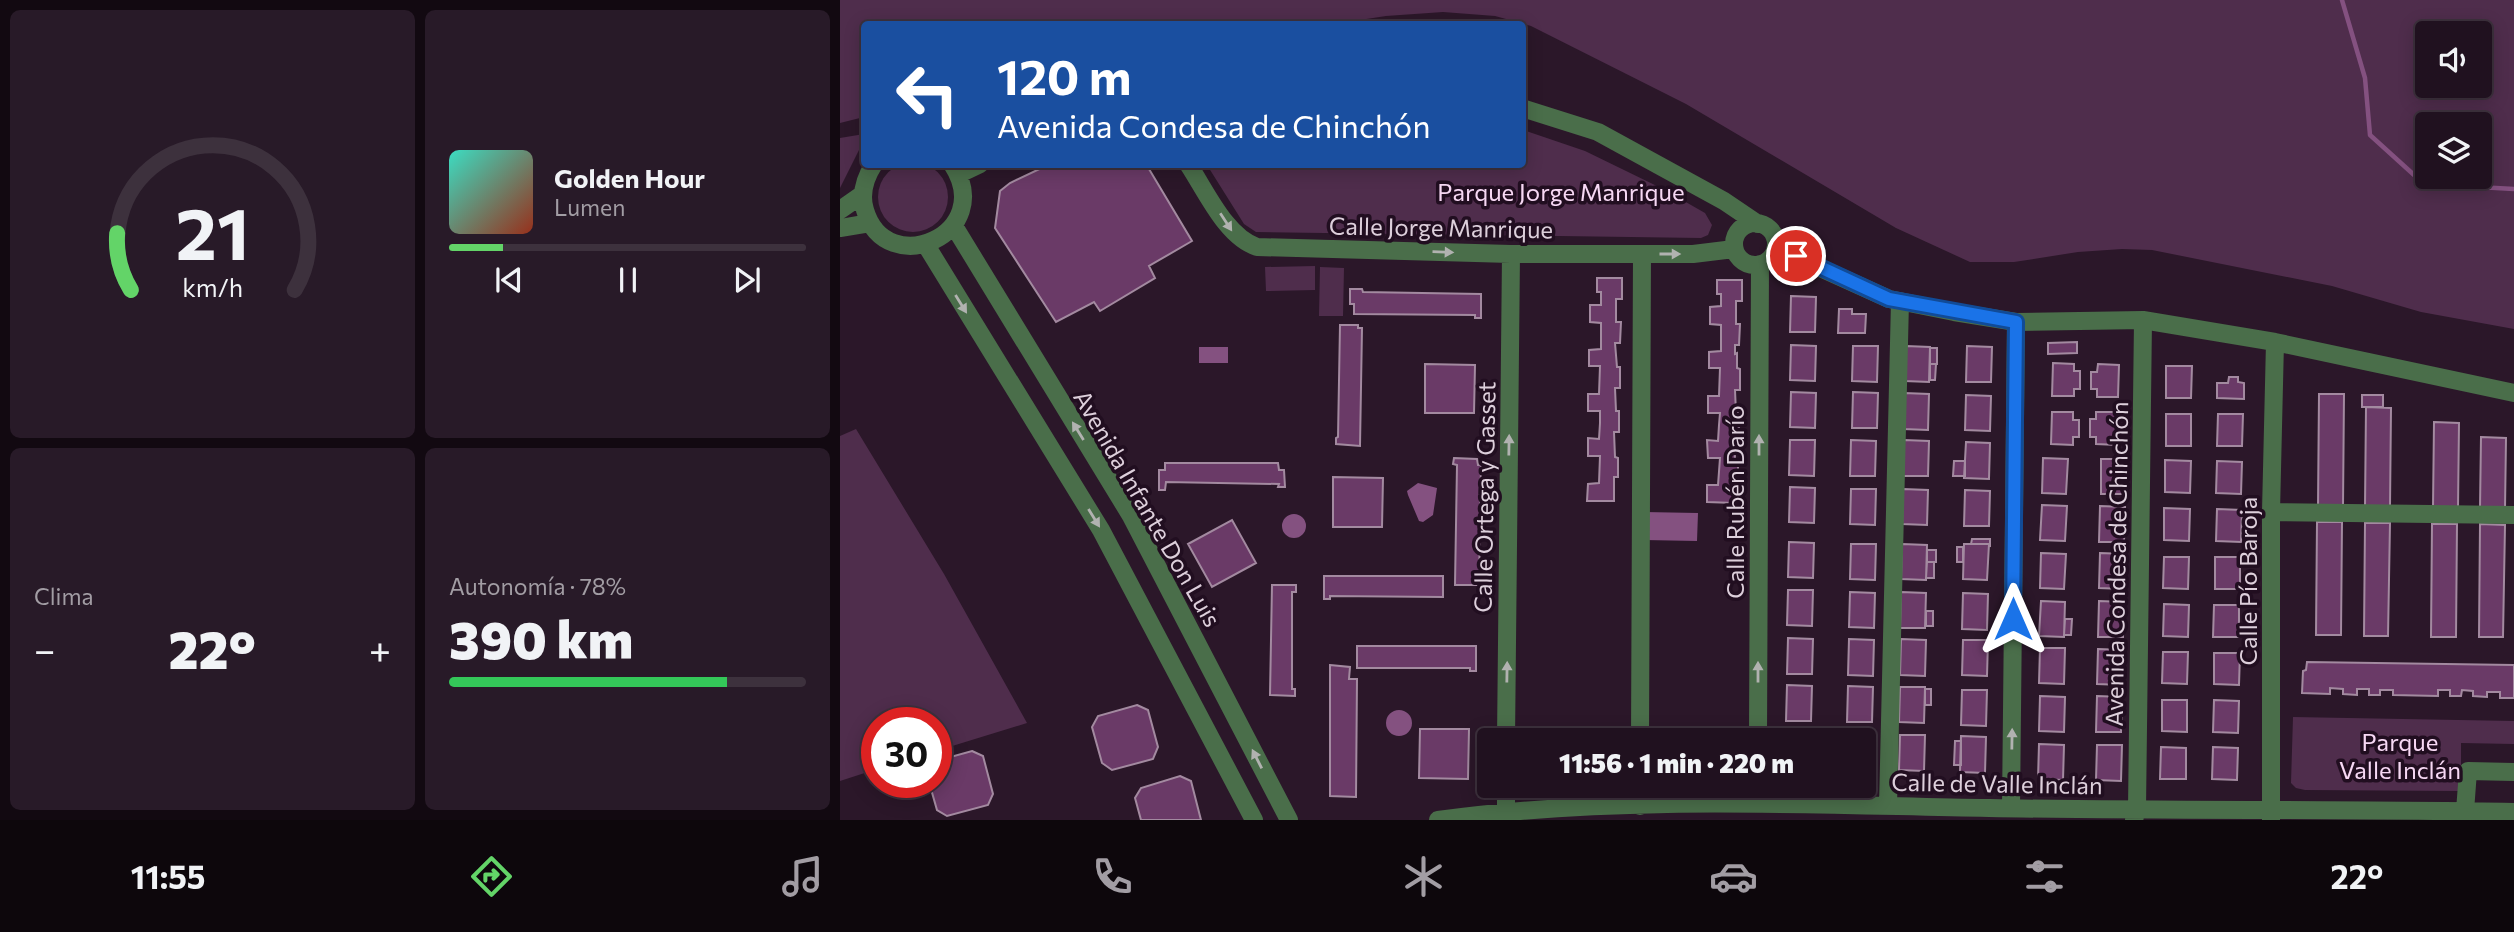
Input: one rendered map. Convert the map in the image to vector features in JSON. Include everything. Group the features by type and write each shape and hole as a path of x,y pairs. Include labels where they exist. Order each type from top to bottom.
{"street":[{"path":"1526,109 1598,132 1724,201 1771,229 1776,236 1776,248 1770,258 1760,264 1746,263 1736,255 1724,201"},
{"path":"872,168 866,180 863,204 870,223 878,233 900,245 926,245 941,238 954,226 964,201 963,187 956,169"},
{"name":"Calle Jorge Manrique","path":"1191,168 1232,231 1244,243 1256,247 1511,254 1693,254 1735,241"},
{"path":"840,210 863,194"},
{"path":"840,228 870,223"},
{"path":"1735,241 1750,224 1758,223"},
{"name":"Avenida Infante Don Luis","path":"954,226 1131,516 1289,820"},
{"path":"926,245 1101,530 1254,820"},
{"path":"1776,248 1889,299 2016,322 2143,320 2275,342 2514,393"},
{"name":"Calle Ortega y Gasset","path":"1506,728 1511,254"},
{"path":"1640,728 1642,254"},
{"name":"Calle Rubén Darío","path":"1758,728 1760,264"},
{"path":"1888,806 1900,301"},
{"name":"Avenida Condesa de Chinchón","path":"2135,815 2143,320"},
{"path":"1999,812 2016,322"},
{"name":"Calle Pío Baroja","path":"2271,815 2271,512 2275,342"},
{"path":"2271,512 2514,515"},
{"path":"2465,811 2468,771 2514,772"},
{"path":"1506,798 1506,811"},
{"path":"1640,798 1640,806"},
{"name":"Calle de Valle Inclán","path":"1438,820 1506,811 1640,806 1718,798"},
{"name":"Calle de Valle Inclán","path":"1801,798 1999,812 2135,815 2514,812"}],"green space":[{"path":"840,0 2514,0 2514,329 2421,312 2332,286 2152,250 2122,249 2078,252 2014,262 1970,262 1896,228 1686,104 1526,25 1526,21 1443,12 1354,21 861,21 861,118 840,123"},
{"name":"Parque Jorge Manrique","path":"1526,131 1585,151 1663,189 1705,213 1712,225 1708,235 1701,238 1256,232 1244,224 1209,168 1526,168"},
{"path":"861,134 861,146 840,188 840,138"},
{"path":"894,168 932,168 938,172 947,190 947,204 942,216 938,222 920,231 906,231 894,226 888,222 879,204 881,184 888,172"},
{"path":"1315,266 1315,290 1266,291 1265,267"},
{"path":"1320,267 1344,268 1343,316 1319,316"},
{"path":"856,429 944,574 1027,723 952,746 952,707 861,707 861,774 840,781 840,436"},
{"name":"Parque Valle Inclán","path":"2293,717 2514,721 2514,744 2461,743 2459,791 2305,790 2296,788 2291,783"}],"shaded area":[{"path":"1199,347 1228,347 1228,363 1199,363"},
{"path":"1418,483 1437,488 1433,515 1423,522 1419,521 1407,491"},
{"path":"1644,512 1698,513 1697,541 1644,540"},
{"path":"1294,514 1303,517 1306,526 1303,535 1294,538 1285,535 1282,526 1285,517"},
{"path":"1399,710 1408,714 1412,723 1408,732 1399,736 1390,732 1386,723 1390,714"}],"building":[{"path":"1042,168 1148,168 1192,241 1149,266 1155,278 1100,311 1094,302 1056,322 995,228 1000,191 1010,183"},
{"path":"1597,278 1622,278 1622,299 1616,299 1616,322 1621,322 1620,343 1615,343 1617,367 1620,367 1620,388 1615,388 1619,432 1614,432 1618,477 1614,477 1614,501 1587,501 1588,484 1599,483 1600,456 1588,456 1588,438 1599,439 1600,423 1600,411 1588,411 1588,394 1599,394 1600,366 1589,366 1589,350 1601,349 1601,323 1590,322 1590,305 1601,305"},
{"path":"1717,280 1742,280 1742,301 1736,301 1736,324 1740,324 1739,345 1735,345 1735,354 1737,353 1737,368 1740,369 1740,390 1735,390 1739,434 1734,434 1738,479 1734,479 1734,503 1707,502 1707,485 1718,485 1720,458 1708,458 1707,440 1718,441 1720,413 1708,413 1708,396 1719,396 1720,368 1709,368 1709,352 1721,351 1721,325 1710,324 1710,307 1721,306 1721,294 1717,294"},
{"path":"1350,289 1362,289 1363,292 1481,294 1481,318 1475,318 1475,315 1354,314 1354,304 1350,304"},
{"path":"1791,296 1816,297 1815,332 1790,332"},
{"path":"1839,309 1852,309 1852,314 1866,314 1865,333 1838,333"},
{"path":"1340,325 1358,325 1358,328 1362,328 1360,446 1336,444"},
{"path":"2077,342 2077,353 2048,354 2048,343"},
{"path":"1791,345 1816,346 1815,381 1790,380"},
{"path":"1853,346 1878,346 1877,382 1852,381"},
{"path":"1906,346 1930,347 1929,382 1905,381"},
{"path":"1967,346 1992,347 1991,382 1966,382"},
{"path":"1930,348 1937,348 1937,364 1930,364"},
{"path":"2053,363 2074,364 2074,371 2080,371 2080,389 2074,389 2074,396 2052,396"},
{"path":"1425,364 1475,365 1474,413 1425,413"},
{"path":"1930,364 1936,364 1935,380 1930,380"},
{"path":"2098,364 2119,365 2118,397 2097,397 2097,389 2091,389 2091,372 2097,372"},
{"path":"2166,366 2192,366 2191,398 2166,398"},
{"path":"2229,377 2238,377 2238,382 2244,383 2244,399 2217,398 2217,383 2228,383"},
{"path":"1791,392 1816,393 1815,428 1790,427"},
{"path":"1853,392 1878,393 1877,428 1852,428"},
{"path":"1904,393 1929,394 1928,430 1903,429"},
{"path":"2319,394 2344,394 2343,507 2318,507"},
{"path":"1966,395 1991,396 1990,431 1965,430"},
{"path":"2362,395 2383,395 2383,407 2362,407"},
{"path":"2366,407 2391,408 2390,507 2365,507"},
{"path":"2052,412 2073,412 2073,420 2079,420 2079,437 2073,437 2073,445 2051,444"},
{"path":"2096,412 2118,412 2117,445 2096,444 2096,437 2090,437 2090,419 2096,419"},
{"path":"2166,414 2191,414 2191,446 2166,446"},
{"path":"2218,414 2243,414 2242,446 2217,446"},
{"path":"2434,422 2459,423 2458,508 2433,508"},
{"path":"2481,437 2506,438 2505,509 2480,508"},
{"path":"1790,440 1815,440 1814,476 1789,475"},
{"path":"1851,440 1876,441 1875,476 1850,476"},
{"path":"1904,440 1929,441 1928,476 1903,476"},
{"path":"1966,442 1990,443 1989,479 1964,478"},
{"path":"1454,458 1477,459 1478,465 1481,465 1479,585 1455,585 1457,465 1453,464"},
{"path":"2043,458 2068,459 2066,494 2042,493"},
{"path":"2101,459 2126,459 2125,494 2101,494"},
{"path":"2165,460 2191,461 2190,493 2165,492"},
{"path":"1954,461 1965,461 1965,476 1953,476"},
{"path":"2217,461 2242,462 2241,494 2216,493"},
{"path":"1165,463 1278,463 1279,470 1284,470 1285,487 1278,487 1279,484 1166,482 1165,490 1159,490 1159,470 1165,470"},
{"path":"1333,477 1383,478 1382,527 1333,527"},
{"path":"1790,487 1815,488 1814,523 1789,522"},
{"path":"1851,489 1876,489 1875,525 1850,524"},
{"path":"1903,489 1928,490 1927,525 1902,524"},
{"path":"1965,490 1990,491 1989,526 1964,526"},
{"path":"2042,505 2067,506 2065,541 2040,540"},
{"path":"2100,506 2125,507 2124,542 2099,542"},
{"path":"2164,508 2190,509 2189,541 2164,540"},
{"path":"2217,509 2242,510 2241,542 2216,541"},
{"path":"1232,520 1256,563 1212,587 1188,544"},
{"path":"2317,522 2342,522 2341,635 2316,635"},
{"path":"2365,523 2390,523 2388,636 2364,636"},
{"path":"2432,524 2457,524 2456,637 2431,637"},
{"path":"2480,524 2505,525 2503,637 2479,637"},
{"path":"1972,539 1990,539 1990,547 1989,544 1971,544"},
{"path":"1789,542 1814,543 1813,578 1788,577"},
{"path":"1851,544 1876,544 1875,580 1850,579"},
{"path":"1902,544 1927,545 1926,580 1901,579"},
{"path":"1964,544 1989,544 1987,580 1963,579"},
{"path":"1957,547 1963,547 1963,562 1957,562"},
{"path":"1927,550 1936,550 1936,562 1927,562"},
{"path":"2041,553 2066,554 2064,589 2040,588"},
{"path":"2100,553 2125,554 2124,589 2099,588"},
{"path":"2164,557 2189,557 2188,589 2163,588"},
{"path":"2215,557 2240,557 2240,589 2215,589"},
{"path":"1927,562 1934,562 1934,578 1926,578"},
{"path":"1324,576 1443,576 1443,597 1330,596 1330,599 1324,599"},
{"path":"1272,585 1296,585 1296,592 1292,592 1292,689 1295,689 1295,696 1270,695"},
{"path":"1788,590 1813,590 1812,626 1787,625"},
{"path":"1850,592 1875,593 1874,628 1849,627"},
{"path":"1901,592 1926,593 1925,628 1900,628"},
{"path":"1963,593 1988,594 1987,630 1962,629"},
{"path":"2041,601 2065,602 2064,637 2039,636"},
{"path":"2099,601 2124,602 2123,637 2098,637"},
{"path":"2164,604 2189,605 2188,637 2163,636"},
{"path":"2214,605 2239,605 2239,637 2213,637"},
{"path":"1926,611 1933,611 1933,626 1926,626"},
{"path":"2065,619 2072,619 2071,635 2064,635"},
{"path":"1788,638 1813,639 1812,674 1787,674"},
{"path":"1849,639 1874,640 1873,676 1848,675"},
{"path":"1901,639 1926,640 1925,676 1900,675"},
{"path":"1963,640 1988,640 1987,676 1962,675"},
{"path":"1357,646 1476,646 1476,671 1470,671 1470,668 1357,668"},
{"path":"2040,648 2065,648 2064,684 2039,683"},
{"path":"2098,649 2123,650 2122,685 2097,684"},
{"path":"2163,652 2188,652 2187,684 2162,683"},
{"path":"2214,653 2240,653 2239,685 2214,684"},
{"path":"2307,662 2514,665 2514,698 2500,698 2500,692 2487,692 2487,697 2473,696 2473,691 2462,690 2461,696 2450,696 2450,690 2438,690 2438,696 2393,695 2393,690 2380,690 2380,695 2369,695 2369,689 2357,689 2357,695 2343,694 2343,689 2330,688 2330,694 2302,693 2303,671 2306,670"},
{"path":"1330,665 1350,667 1349,679 1357,679 1356,797 1330,796"},
{"path":"1787,685 1812,686 1811,721 1786,721"},
{"path":"1848,686 1873,687 1872,722 1847,722"},
{"path":"1900,687 1925,687 1924,723 1899,722"},
{"path":"1925,689 1931,689 1931,705 1925,705"},
{"path":"1962,690 1987,690 1986,726 1961,725"},
{"path":"2040,696 2065,697 2064,732 2039,731"},
{"path":"2097,696 2122,697 2121,732 2096,732"},
{"path":"2162,700 2187,700 2187,732 2162,731"},
{"path":"2214,700 2239,701 2238,733 2213,732"},
{"path":"1137,705 1148,710 1158,747 1153,759 1112,770 1102,763 1092,727 1098,716"},
{"path":"1420,729 1469,729 1468,779 1419,778"},
{"path":"1900,735 1925,735 1924,771 1899,770"},
{"path":"1961,736 1986,737 1985,773 1960,772"},
{"path":"1955,741 1961,741 1961,765 1954,765"},
{"path":"2039,744 2064,745 2063,780 2038,779"},
{"path":"2097,745 2122,745 2121,781 2096,780"},
{"path":"2161,747 2186,748 2186,779 2160,779"},
{"path":"2213,747 2238,748 2237,780 2212,779"},
{"path":"972,751 983,756 993,794 988,805 947,816 937,810 934,798 952,798 952,757"},
{"path":"1180,776 1191,781 1201,820 1141,820 1135,798 1141,788"}],"waterway":[{"path":"2342,0 2365,78 2370,135 2424,184 2514,189"}],"route":[{"path":"1796,256 1889,299 1954,313 2016,322 2013,619"}]}
